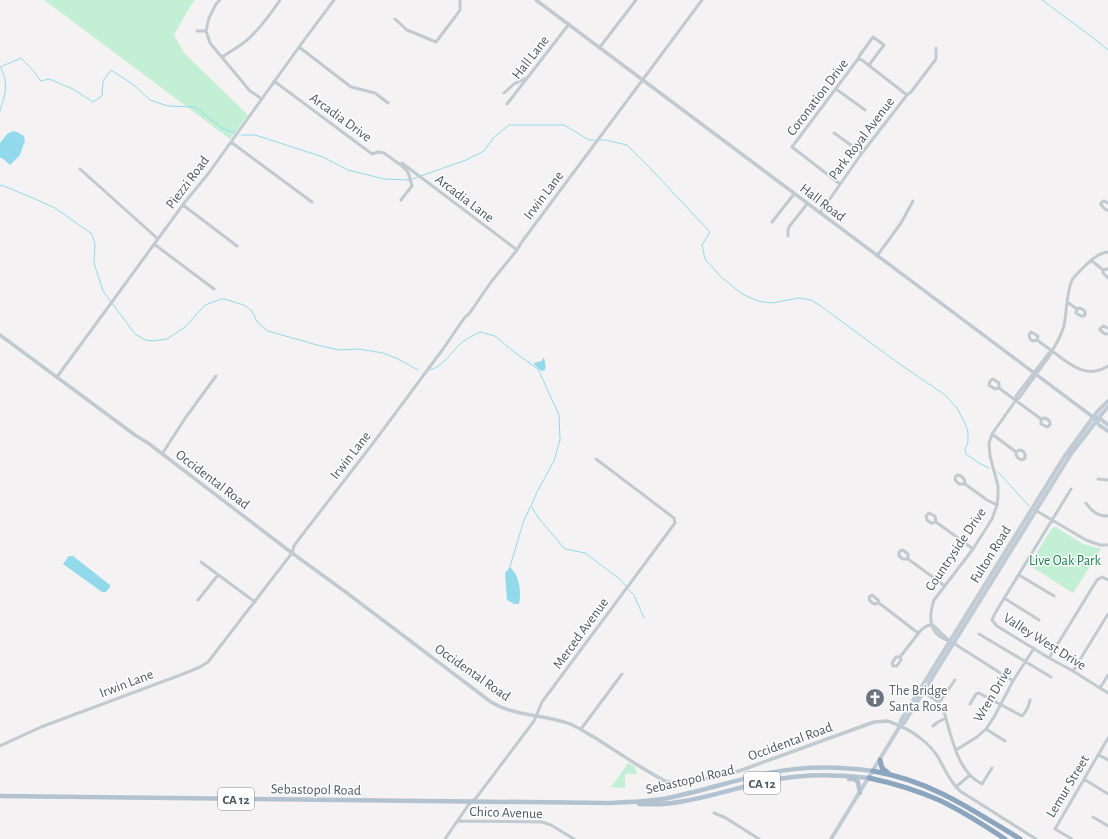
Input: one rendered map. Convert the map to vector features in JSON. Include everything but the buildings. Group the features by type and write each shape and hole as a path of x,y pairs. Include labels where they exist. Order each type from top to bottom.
{"highway":[{"path":"880,760 883,769 894,776"},
{"name":"CA 12","path":"873,771 920,784 946,795 1020,839"},
{"name":"CA 12","path":"869,778 911,789 940,801 1006,839"}],"main road":[{"name":"Fulton Road","path":"831,839 880,760 902,720 1034,509 1108,401"},
{"name":"Fulton Road","path":"1096,419 1108,406"},
{"path":"1096,419 1108,425"},
{"path":"1096,419 1108,431"},
{"name":"Fulton Road","path":"900,726 904,723 952,642"},
{"name":"Sebastopol Road","path":"608,803 668,798 760,775 795,769 831,767 873,771"},
{"path":"824,775 834,778 856,780 859,784 860,793"},
{"name":"Sebastopol Road","path":"0,796 648,804 678,802 701,798 769,781 792,777 824,775 869,778"}],"street":[{"path":"220,0 216,4 209,18 206,31 210,43 250,91 262,98"},
{"path":"222,57 245,42 257,31 280,0"},
{"name":"Piezzi Road","path":"57,377 183,205 208,174 334,0"},
{"path":"395,19 407,30 436,42 460,10 460,0"},
{"name":"Hall Road","path":"536,0 1096,419"},
{"path":"600,47 636,0"},
{"name":"Irwin Lane","path":"0,746 42,727 200,667 208,662 292,553 294,546 299,539 374,442 465,317 469,314 491,282 517,250 702,0"},
{"name":"Hall Lane","path":"507,104 569,24"},
{"path":"197,31 206,31"},
{"name":"Coronation Drive","path":"840,184 792,147 873,37 884,45 869,65"},
{"path":"299,47 351,87 375,93 388,103"},
{"name":"Park Royal Avenue","path":"820,213 862,153 936,60 936,48"},
{"path":"858,59 869,65 907,95"},
{"path":"504,93 514,84 528,78"},
{"name":"Arcadia Drive","path":"274,82 372,154 378,152 384,153 408,172 412,186 401,200"},
{"path":"836,89 864,110"},
{"path":"834,133 862,153"},
{"path":"231,142 312,202"},
{"name":"Arcadia Lane","path":"400,162 517,250"},
{"path":"80,169 158,239"},
{"path":"772,222 794,194"},
{"path":"878,256 901,223 913,201"},
{"path":"1108,203 1104,201 1101,203 1101,205 1108,210"},
{"path":"788,236 789,227 807,204"},
{"path":"183,205 238,246"},
{"path":"154,244 214,289"},
{"path":"1108,252 1091,260 1103,270 1103,273 1108,278"},
{"name":"Countryside Drive","path":"932,624 930,616 934,600 972,549 992,519 997,505 998,486 990,456 989,443 992,434 1016,400 1019,398 1035,373 1050,355 1061,336 1072,281 1091,260"},
{"path":"1103,270 1108,270"},
{"path":"1067,302 1077,309"},
{"path":"1108,328 1103,326 1100,329 1103,333 1108,334"},
{"name":"Occidental Road","path":"0,335 162,454 494,704 510,711 567,723 660,778 682,784 745,769 874,722 886,721 900,726 923,740 940,760 949,778 964,794 1036,839"},
{"path":"1037,340 1072,366 1083,370 1097,371 1108,366"},
{"path":"162,454 186,417 216,376"},
{"path":"999,388 1041,419"},
{"path":"992,434 1016,452"},
{"name":"Merced Avenue","path":"444,839 458,822 469,804 473,801 534,721 542,702 675,523 674,518 596,459"},
{"path":"1098,479 1108,480"},
{"path":"965,484 987,500 997,505"},
{"path":"1039,620 1004,598 1071,489"},
{"path":"1086,503 1090,509 1097,514 1108,516"},
{"path":"1034,509 1086,540 1100,545 1108,545"},
{"path":"936,522 972,549"},
{"path":"908,558 945,586"},
{"path":"201,562 255,602"},
{"path":"198,600 218,575"},
{"path":"1019,575 1054,596"},
{"path":"1049,658 1097,580 1102,577 1108,580"},
{"name":"Valley West Drive","path":"1004,598 992,620 997,626 1108,693"},
{"path":"879,603 918,633"},
{"path":"1073,671 1108,614"},
{"path":"900,657 918,633 925,627 932,624 934,630 1013,681"},
{"name":"Wren Drive","path":"979,634 1050,677"},
{"name":"Wren Drive","path":"956,750 977,737 986,729 1001,705 1013,681 1034,648"},
{"path":"581,730 622,674"},
{"path":"1100,688 1108,675"},
{"path":"939,703 955,680"},
{"path":"923,692 939,703 946,718 956,750 970,775 982,784 992,768"},
{"path":"970,704 976,694 979,693 1022,716 1030,700"},
{"path":"933,726 946,718"},
{"path":"986,729 1005,741"},
{"name":"Lemur Street","path":"1072,839 1055,829 1108,738"},
{"path":"1098,755 1108,760"},
{"path":"956,787 970,775"},
{"path":"1084,779 1108,794"},
{"path":"714,813 726,818 759,839"},
{"path":"1093,817 1108,826"},
{"name":"Chico Avenue","path":"458,822 542,822 551,825 574,839"}],"green space":[{"path":"44,0 195,0 174,35 184,53 248,115 230,139"},
{"name":"Live Oak Park","path":"1056,527 1083,544 1101,549 1073,593 1029,565 1052,528"},
{"path":"628,763 636,767 635,769 637,774 625,774 625,788 611,787"}],"water":[{"path":"13,131 24,136 25,143 20,155 10,165 0,158 0,143 7,134"},
{"path":"543,358 545,362 545,370 543,371 540,370 534,363 542,361"},
{"path":"69,556 73,556 110,585 106,592 102,592 63,564"},
{"path":"510,567 516,574 518,582 520,593 519,604 514,604 507,600 505,573"}],"waterway":[{"path":"1042,0 1108,50"},
{"path":"0,67 21,58 41,81 49,79 73,89 93,102 102,96 103,81 111,70 134,85 150,100 168,106 195,107 222,128 235,133"},
{"path":"0,111 6,85 1,68"},
{"path":"421,176 466,160 484,151 493,138 509,125 564,125 589,140 595,140"},
{"path":"241,135 255,135 323,157 348,170 384,179 409,180"},
{"path":"599,140 627,145 710,232 702,245 705,259 721,277 742,294 758,301 772,303 799,298 811,300 945,395 957,408 968,432 968,442 965,449 966,454 989,468"},
{"path":"412,179 418,177"},
{"path":"0,186 2,185 55,208 92,234 95,244 94,263 103,291 135,334 145,340 153,341 167,339 185,327 205,305 224,299 244,305 251,310 257,322 268,331 339,350 359,349 383,353 418,370"},
{"path":"430,370 443,362 461,343 480,332 495,336 538,369 559,415 560,440 554,461 531,506 540,520 565,549 585,553 621,580 626,586"},
{"path":"998,472 1029,506"},
{"path":"510,567 523,523 530,507"},
{"path":"628,589 634,595 644,618"}],"place":[{"name":"The Bridge Santa Rosa","path":"875,698"}]}
